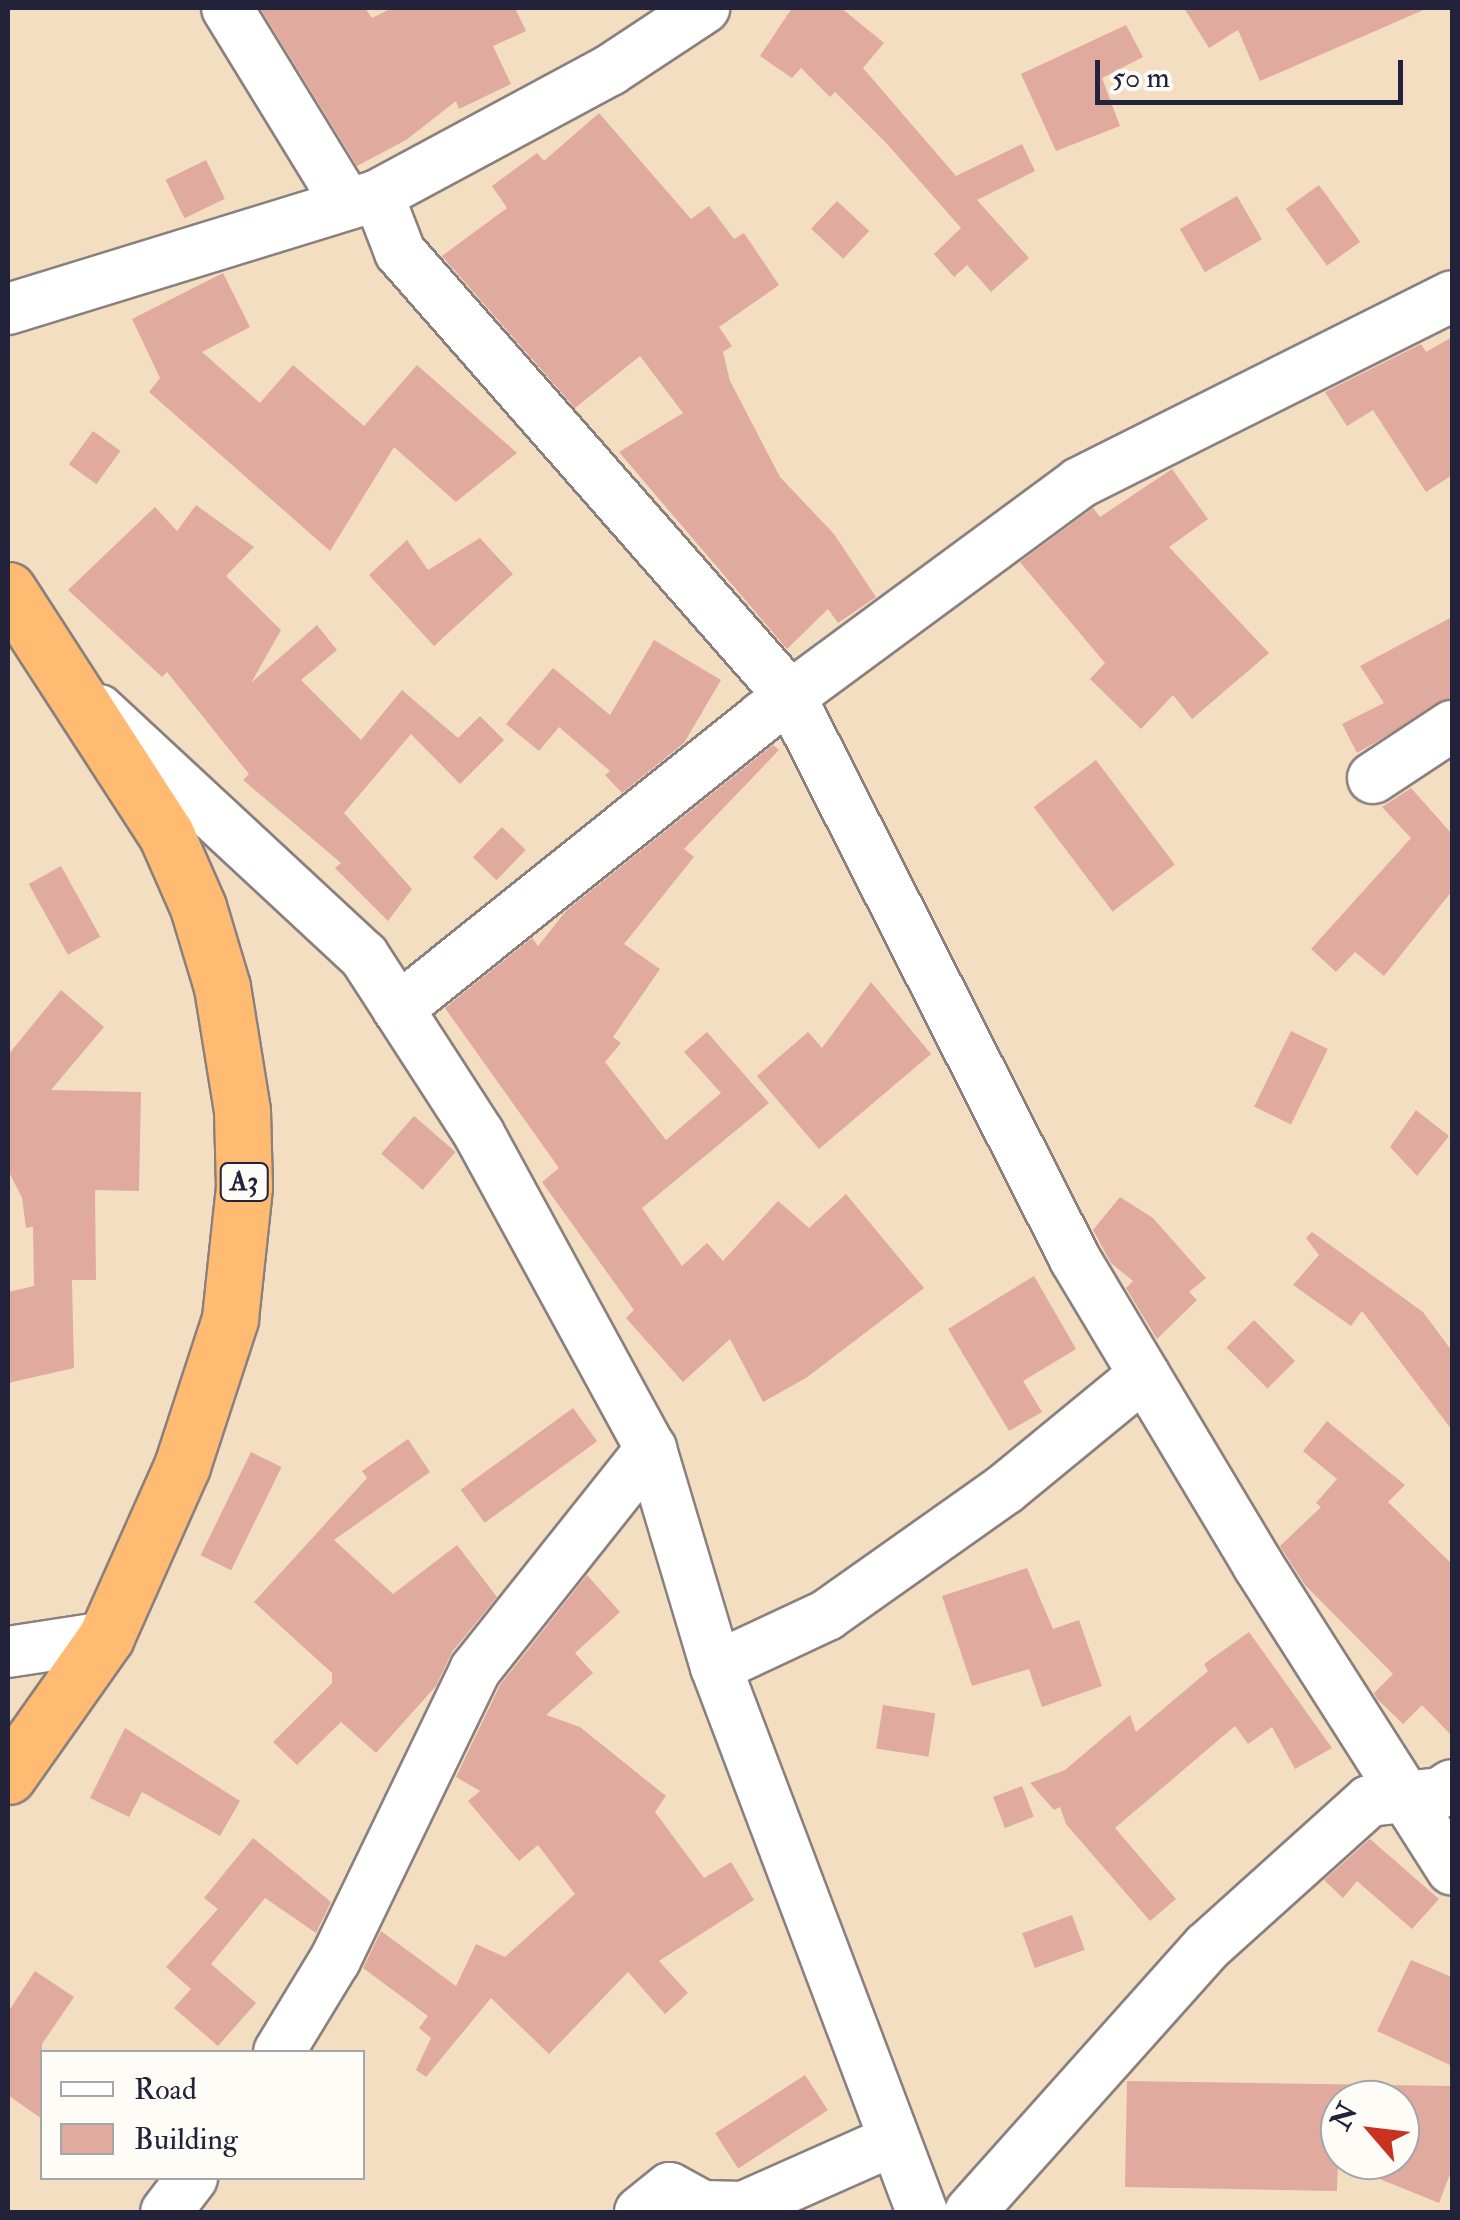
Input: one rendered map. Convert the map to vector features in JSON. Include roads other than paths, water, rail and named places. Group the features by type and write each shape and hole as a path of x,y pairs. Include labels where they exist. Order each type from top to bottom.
{"highway":[{"name":"A3","path":"8,590 77,689 166,834 198,907 222,987 242,1111 241,1258 230,1320 182,1466 106,1636 8,1776"}],"street":[{"path":"228,8 400,252 790,696 1074,1260 1403,1797 1452,1869"},
{"path":"8,309 363,200 610,70 676,15"},
{"path":"398,1009 790,696 1079,483 1452,296"},
{"path":"77,689 364,956 479,1134 652,1449 716,1668 922,2212"},
{"path":"1374,778 1452,726"},
{"path":"716,1668 827,1615 1005,1489 1144,1375"},
{"path":"280,2050 335,1960 475,1670 652,1449"},
{"path":"8,1652 106,1636"},
{"path":"970,2212 1208,1946 1369,1801 1452,1785"},
{"path":"640,2212 670,2188 703,2206 743,2207 894,2140"},
{"path":"166,2212 190,2180"}]}
